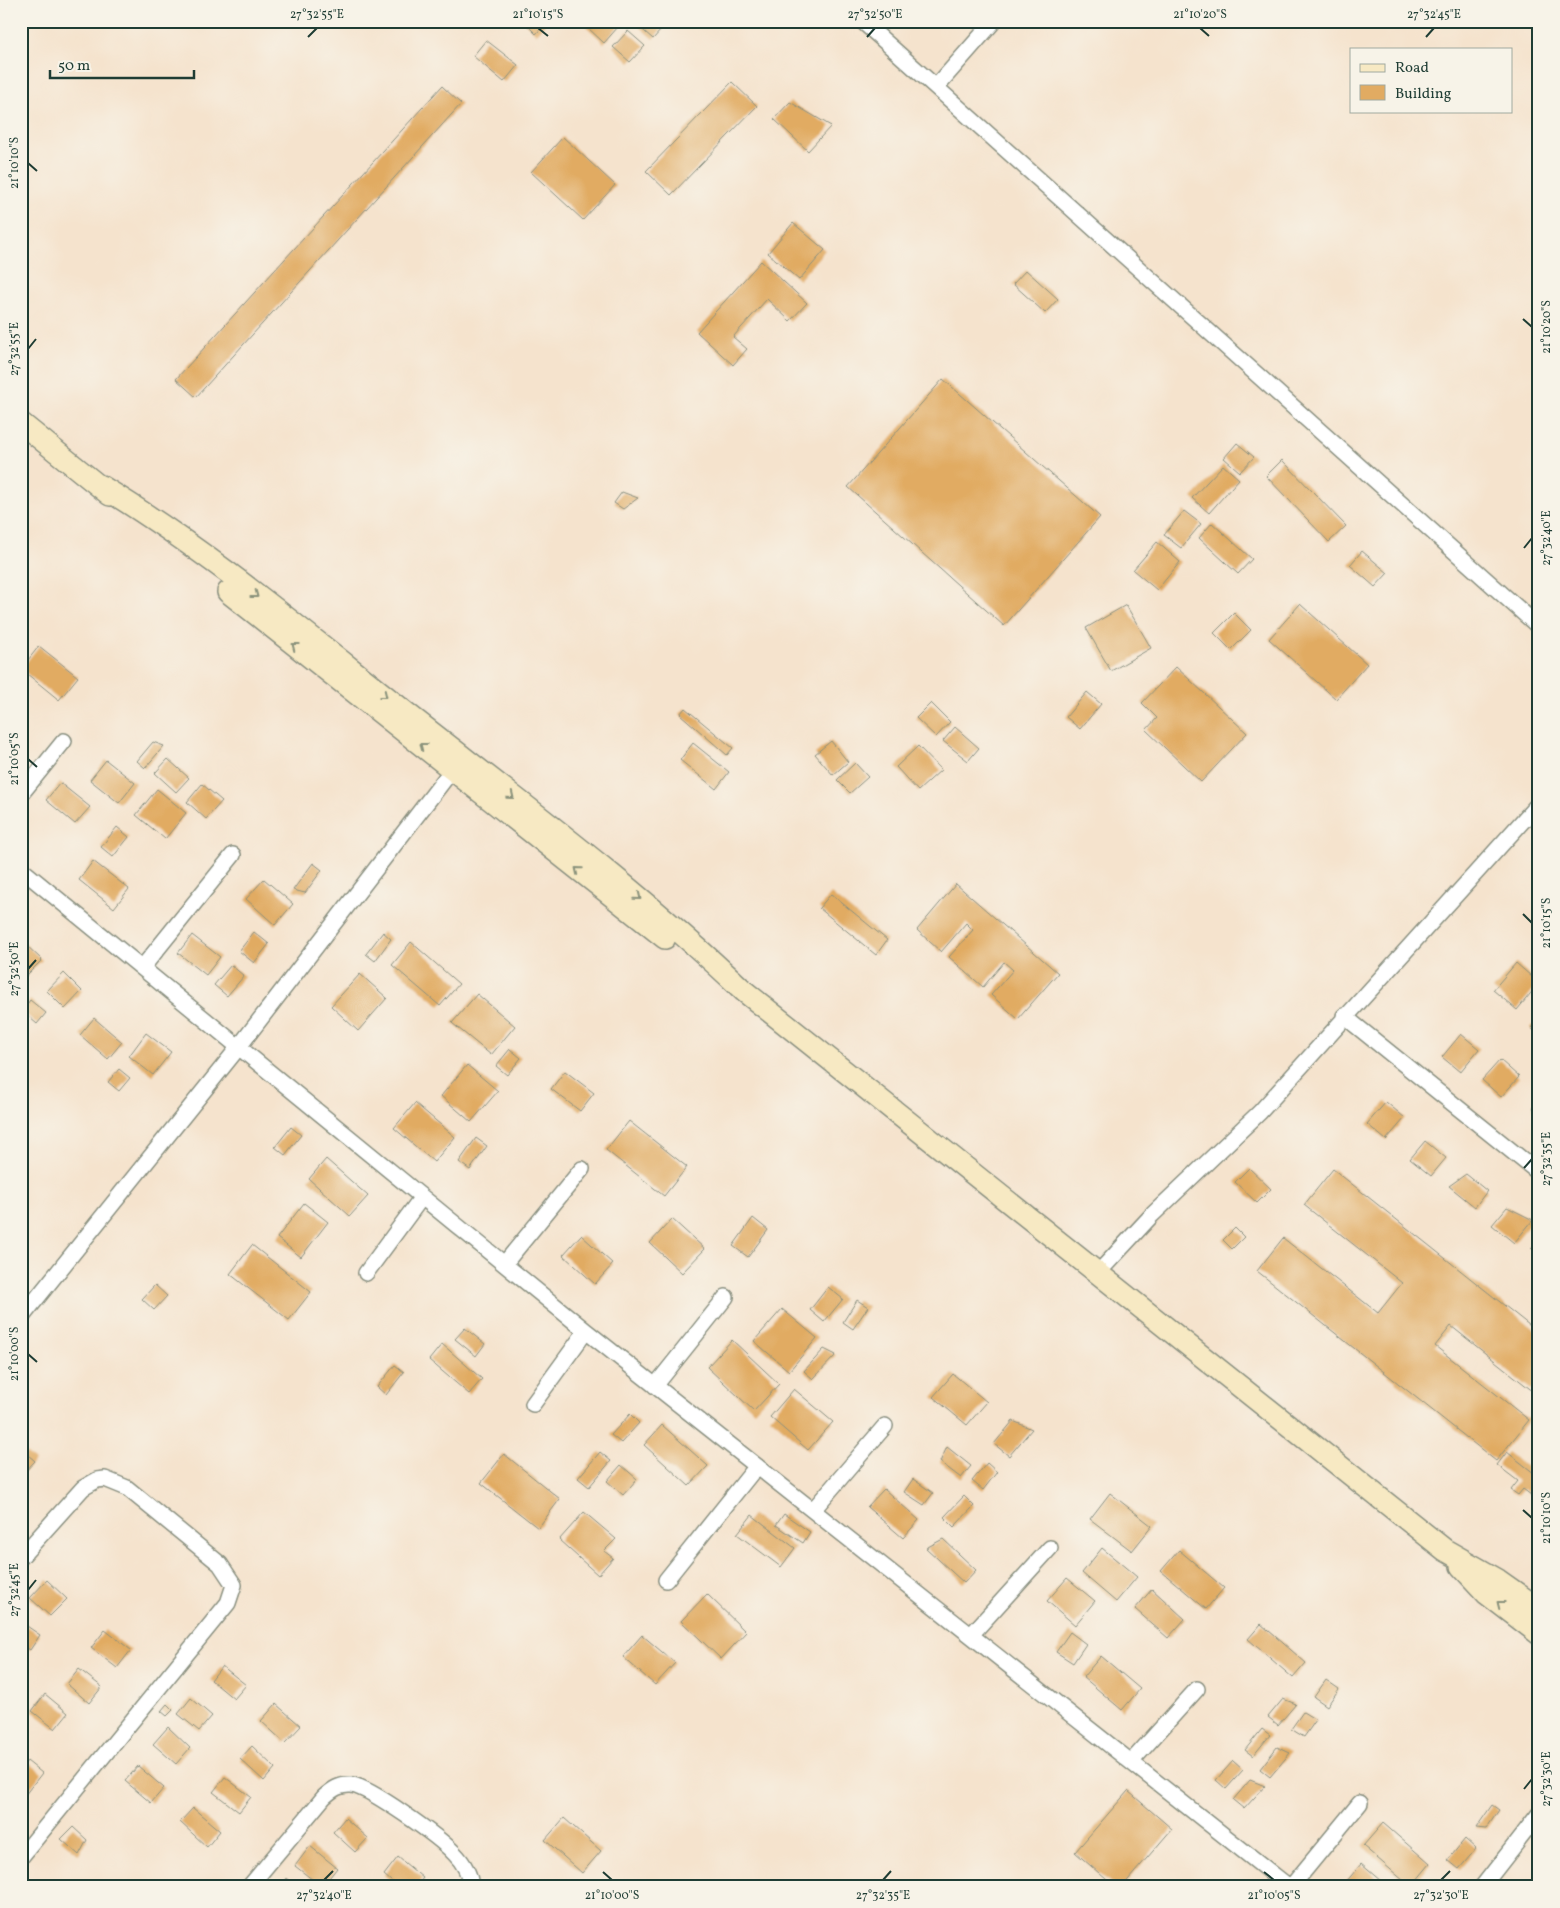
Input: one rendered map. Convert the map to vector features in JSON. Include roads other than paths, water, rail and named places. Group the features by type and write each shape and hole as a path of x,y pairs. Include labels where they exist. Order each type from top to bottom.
{"main road":[{"path":"21,423 101,486 154,518 304,632 457,763 696,944 744,991 1446,1550 1498,1580 1539,1609"},
{"path":"1446,1550 1487,1594 1539,1634"}],"street":[{"path":"862,21 1539,627"},
{"path":"936,87 994,21"},
{"path":"21,794 64,741"},
{"path":"21,1318 238,1048 457,763"},
{"path":"1097,1274 1152,1215 1260,1112 1344,1016 1539,802"},
{"path":"142,968 233,855"},
{"path":"21,869 586,1331 1290,1887 1360,1803"},
{"path":"1344,1016 1539,1174"},
{"path":"505,1264 582,1169"},
{"path":"366,1273 422,1196"},
{"path":"655,1386 726,1297"},
{"path":"533,1404 586,1331"},
{"path":"813,1510 885,1426"},
{"path":"666,1580 757,1466"},
{"path":"21,1557 83,1488 97,1480 105,1480 127,1488 225,1570 234,1585 228,1603 21,1857"},
{"path":"971,1635 1050,1548"},
{"path":"1131,1762 1197,1689"},
{"path":"249,1887 324,1797 339,1786 350,1785 368,1790 448,1847 468,1873 471,1887"},
{"path":"1482,1887 1539,1814"}]}
